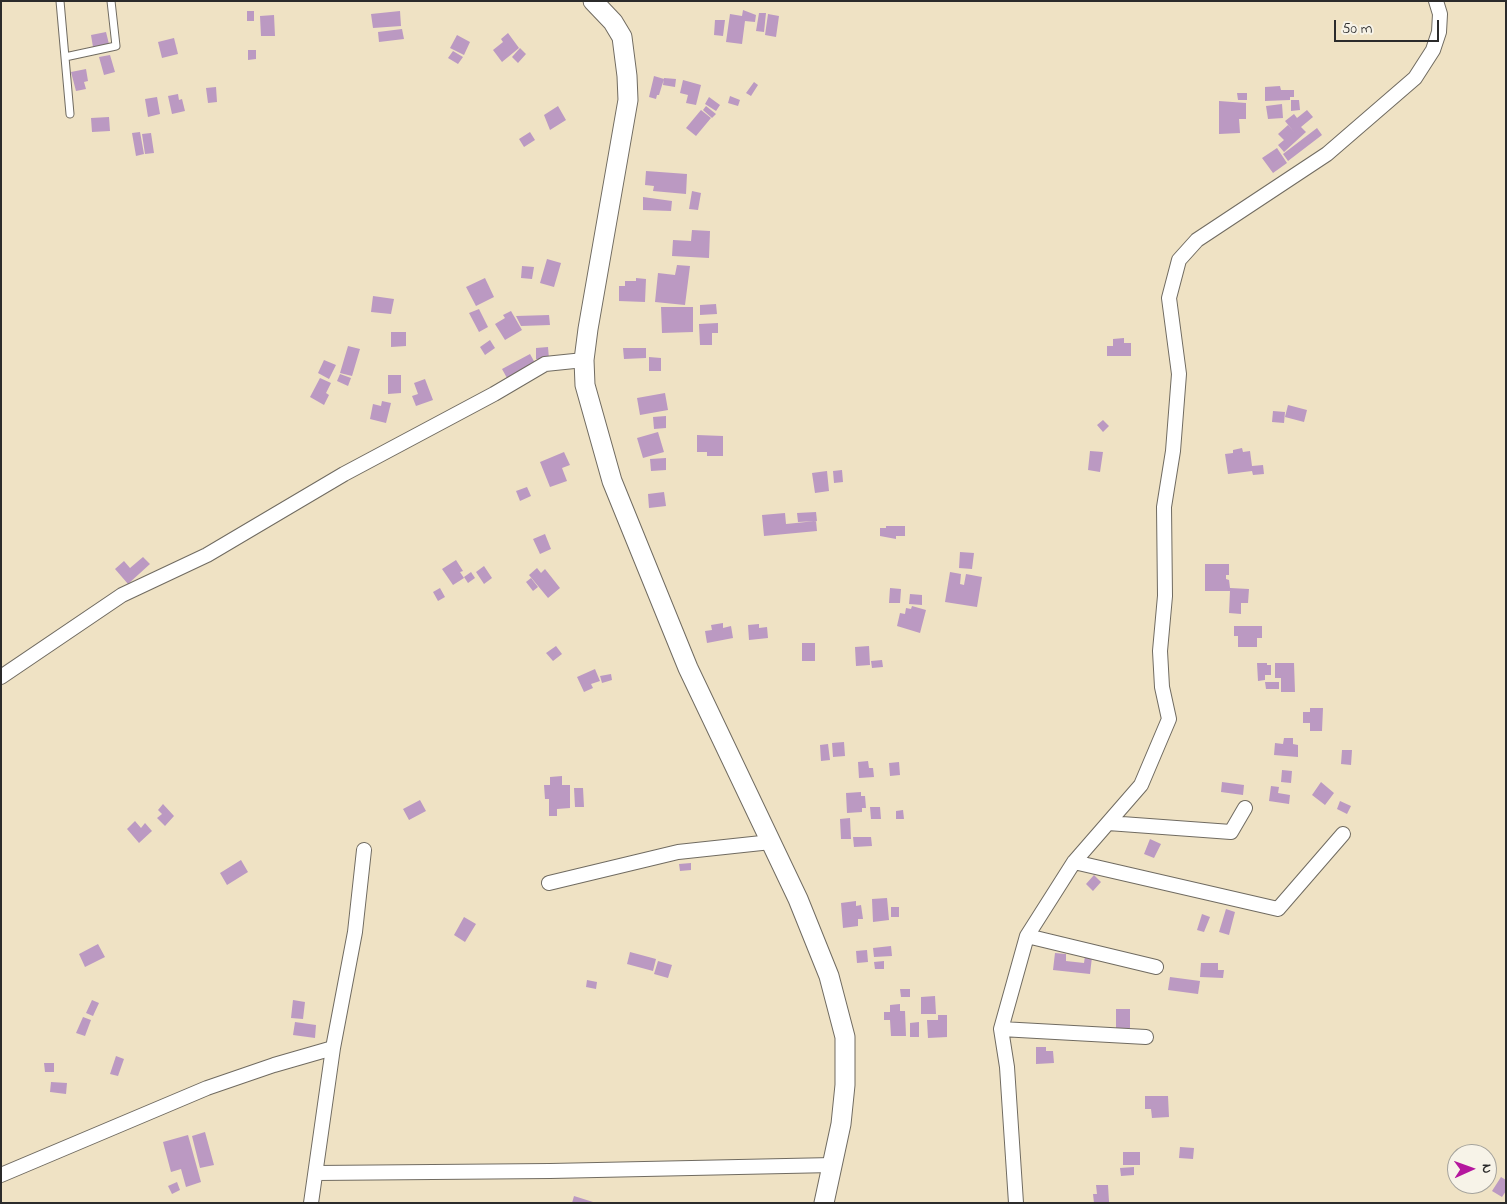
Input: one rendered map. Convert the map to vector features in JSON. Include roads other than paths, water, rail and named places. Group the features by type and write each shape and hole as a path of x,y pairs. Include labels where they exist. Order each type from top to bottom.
{"street":[{"path":"594,1 613,22 622,37 628,76 628,100 584,360 585,385 612,481 688,668 798,899 829,976 844,1038 844,1085 841,1124 824,1203"},
{"path":"1016,1203 1007,1067 1001,1029 1027,936 1074,862 1141,785 1169,719 1162,687 1160,651 1165,596 1164,507 1173,451 1179,374 1169,298 1179,260 1197,240 1327,154 1415,78 1433,50 1439,32 1440,14 1436,1"},
{"path":"1,677 122,595 207,555 353,469 494,394 545,364 584,360"},
{"path":"1108,823 1231,832 1245,808"},
{"path":"1074,862 1278,909 1343,834"},
{"path":"549,883 678,852 771,842"},
{"path":"311,1203 333,1048 356,932 364,850"},
{"path":"1027,936 1156,968"},
{"path":"1001,1029 1146,1037"},
{"path":"1,1175 207,1088 274,1065 333,1048"},
{"path":"316,1173 559,1171 833,1165"}],"lane":[{"path":"60,1 70,114"},
{"path":"65,57 116,46 111,1"}]}
